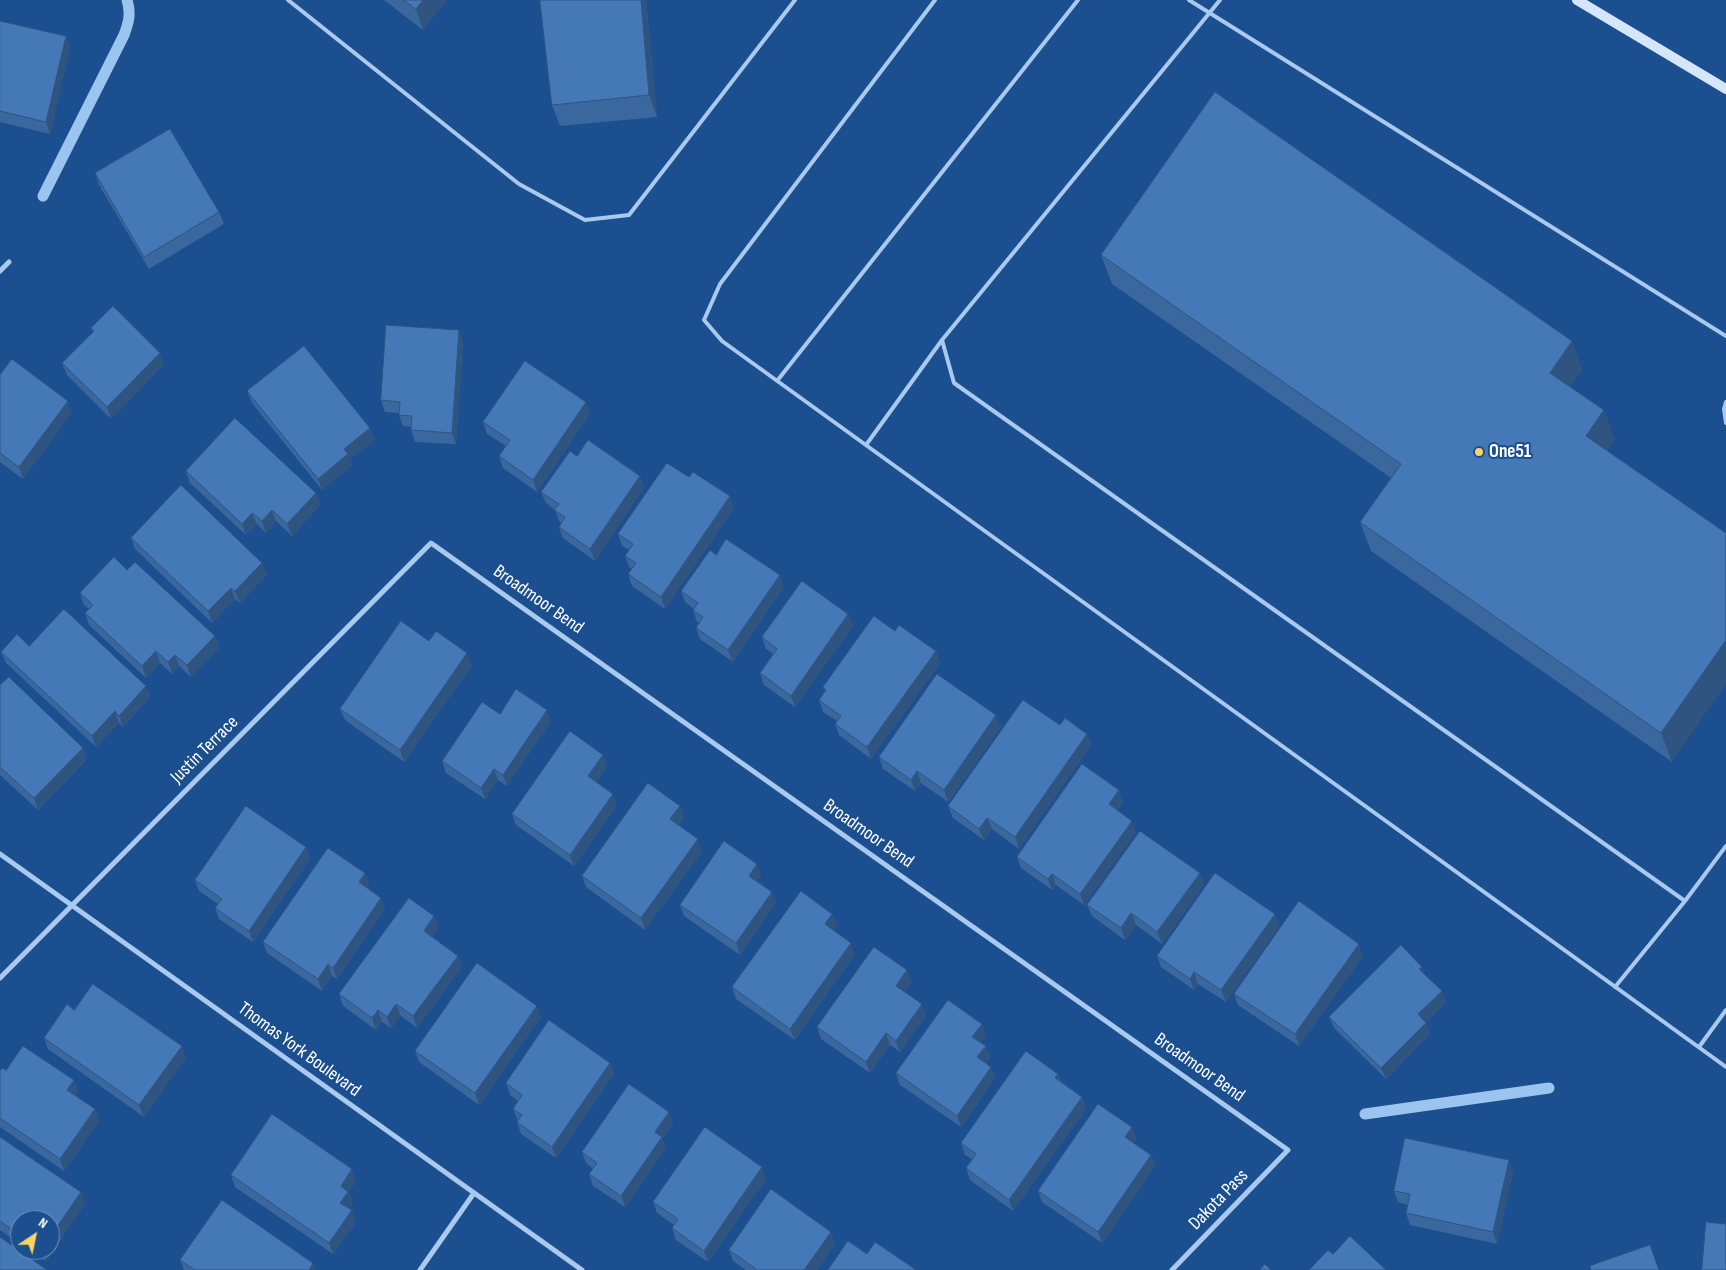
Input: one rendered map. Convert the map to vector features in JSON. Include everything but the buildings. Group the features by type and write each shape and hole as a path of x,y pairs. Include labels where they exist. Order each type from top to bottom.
{"main road":[{"path":"1577,0 1726,89"}],"street":[{"path":"0,271 9,262"},
{"name":"Justin Terrace","path":"0,978 431,544"},
{"name":"Broadmoor Bend","path":"431,544 1288,1150"},
{"name":"Thomas York Boulevard","path":"0,854 582,1270"},
{"name":"Dakota Pass","path":"1172,1270 1288,1150"},
{"path":"420,1270 474,1193"}],"lane":[{"path":"288,0 519,184 585,220 629,214 795,0"},
{"path":"936,0 720,284 704,320 722,341 1726,1067"},
{"path":"777,381 1078,0"},
{"path":"1189,0 1726,336"},
{"path":"866,445 942,340 1220,0"},
{"path":"942,340 954,383 1685,901"},
{"path":"1726,402 1724,409 1726,423"},
{"path":"1615,987 1685,901 1726,846"},
{"path":"1699,1047 1726,1010"}],"waterway":[{"path":"43,196 124,35 129,18 127,0"},
{"path":"1365,1114 1549,1088"}],"place":[{"name":"One51","path":"1479,452"}]}
